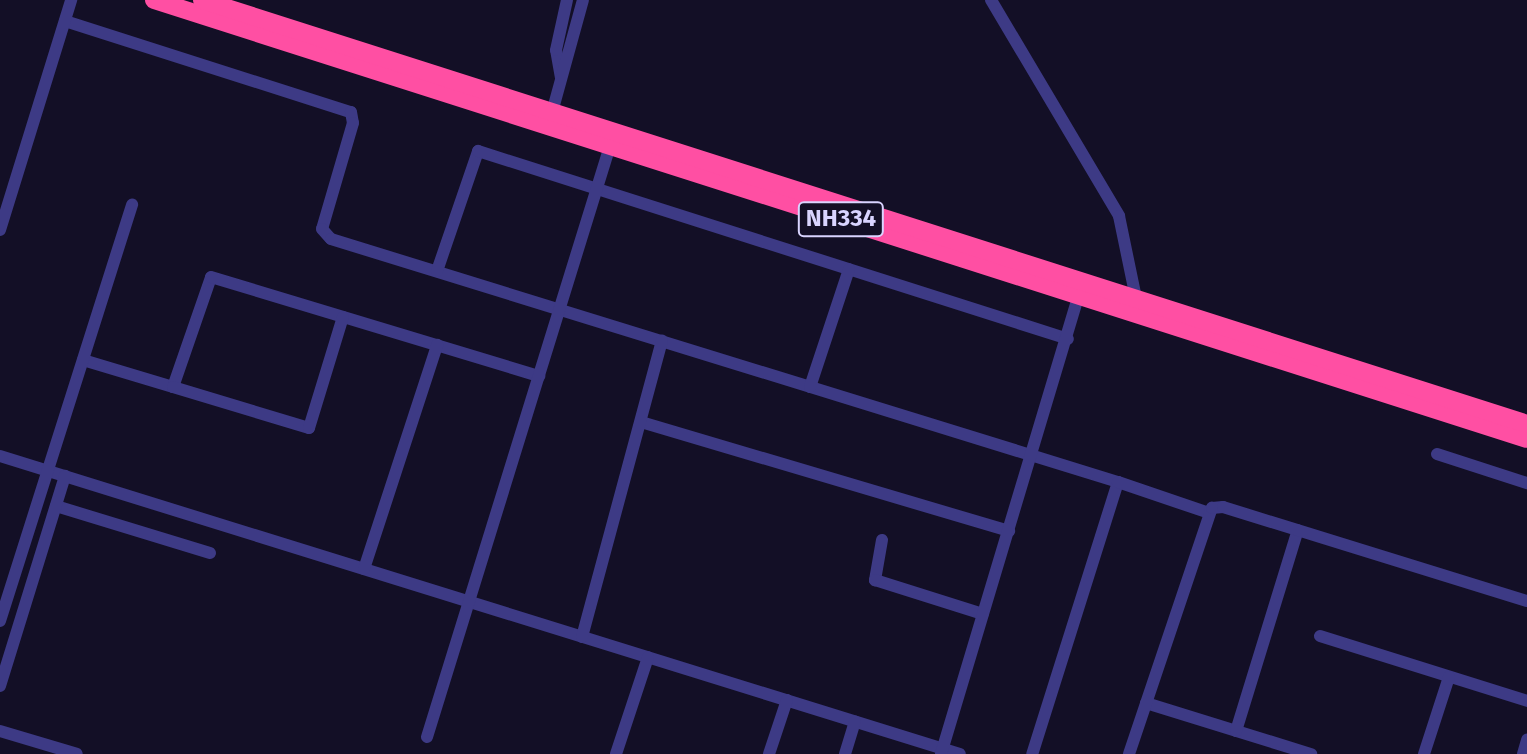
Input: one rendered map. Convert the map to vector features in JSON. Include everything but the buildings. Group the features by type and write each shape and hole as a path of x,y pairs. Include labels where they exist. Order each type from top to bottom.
{"highway":[{"name":"NH334","path":"154,0 1136,298 1527,424"},
{"name":"NH334","path":"202,0 550,119 610,146 1079,293 1527,439"}],"street":[{"path":"0,230 3,210 71,0"},
{"path":"561,78 556,50 567,0"},
{"path":"550,119 583,0"},
{"path":"991,0 1119,216 1136,298"},
{"path":"65,21 351,112 353,123 322,234 1209,513 1223,507 1527,601"},
{"path":"427,737 610,146"},
{"path":"437,271 478,151 1068,339"},
{"path":"0,621 132,204"},
{"path":"810,387 849,269"},
{"path":"173,387 208,277 539,376"},
{"path":"941,751 1068,339 1079,293"},
{"path":"83,360 309,428 343,317"},
{"path":"582,637 662,341"},
{"path":"364,569 437,345"},
{"path":"641,422 1009,531"},
{"path":"1437,454 1527,483"},
{"path":"0,456 855,721 941,751 960,754"},
{"path":"0,686 65,476"},
{"path":"1032,754 1118,482"},
{"path":"56,506 210,553"},
{"path":"1129,754 1209,513"},
{"path":"1236,731 1298,530"},
{"path":"882,540 875,580 983,614"},
{"path":"1320,636 1527,701"},
{"path":"616,754 648,657"},
{"path":"1424,754 1449,677"},
{"path":"769,754 787,700"},
{"path":"1146,703 1311,754"},
{"path":"845,754 855,721"},
{"path":"0,731 77,754"},
{"path":"1523,754 1527,740"}]}
